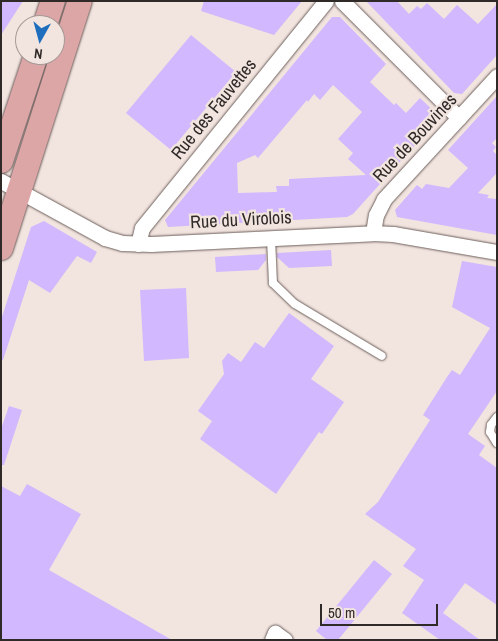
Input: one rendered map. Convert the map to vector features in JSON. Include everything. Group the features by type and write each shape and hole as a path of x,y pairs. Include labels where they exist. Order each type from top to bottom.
{"main road":[{"path":"48,15 53,1"},
{"path":"1,248 11,185 80,1"},
{"path":"1,161 33,65"}],"street":[{"name":"Rue des Fauvettes","path":"138,244 142,228 326,1"},
{"path":"342,1 459,118"},
{"name":"Rue de Bouvines","path":"373,233 376,215 384,199 497,76"},
{"name":"Rue du Virolois","path":"11,185 105,238 122,243 138,244 373,233 393,234 497,252"},
{"path":"272,640 275,633 285,640"}],"lane":[{"path":"271,238 273,283 295,304 382,356"},
{"path":"497,417 491,425 490,432 497,443"}],"building":[{"path":"1,1 23,1 1,35"},
{"path":"204,1 302,1 274,35 201,11"},
{"path":"366,1 397,1 409,14 417,6 421,9 427,3 444,19 457,5 478,24 497,4 497,55 462,94 454,93"},
{"path":"332,17 340,17 386,64 370,82 394,105 396,103 406,113 420,98 437,114 422,131 425,134 353,214 347,217 168,227 165,220","holes":["333,85 362,112 338,139 353,153 348,159 366,175 289,179 289,186 276,186 277,192 238,193 237,163 255,155 258,158 314,94 320,100"]},
{"path":"191,35 236,72 171,150 126,113"},
{"path":"497,96 497,138 492,143 496,147 493,151 497,155 497,173 478,193 489,195 487,198 497,199 497,235 397,217 395,210 417,185 422,189 426,184 449,188 468,168 448,150"},
{"path":"44,221 97,252 91,263 77,256 50,293 29,280 3,360 1,360 1,320 31,227"},
{"path":"331,250 332,266 289,268 277,257 277,253"},
{"path":"266,254 266,260 258,270 216,272 215,257"},
{"path":"462,261 497,267 497,391 468,434 485,446 479,455 497,468 497,605 465,583 443,613 480,640 440,640 402,613 424,580 403,566 416,549 365,514 378,502 430,420 423,415 447,377 452,370 460,375 490,328 452,307"},
{"path":"186,288 189,358 144,361 140,290"},
{"path":"289,313 334,346 311,379 344,402 322,434 319,432 276,494 200,439 212,421 198,411 224,374 222,361 228,353 241,362 255,342 264,348"},
{"path":"9,406 22,410 4,465 1,465 1,429"},
{"path":"27,484 81,514 49,570 172,640 1,640 1,486 20,496"},
{"path":"374,560 392,574 338,640 327,640 316,631"}]}
